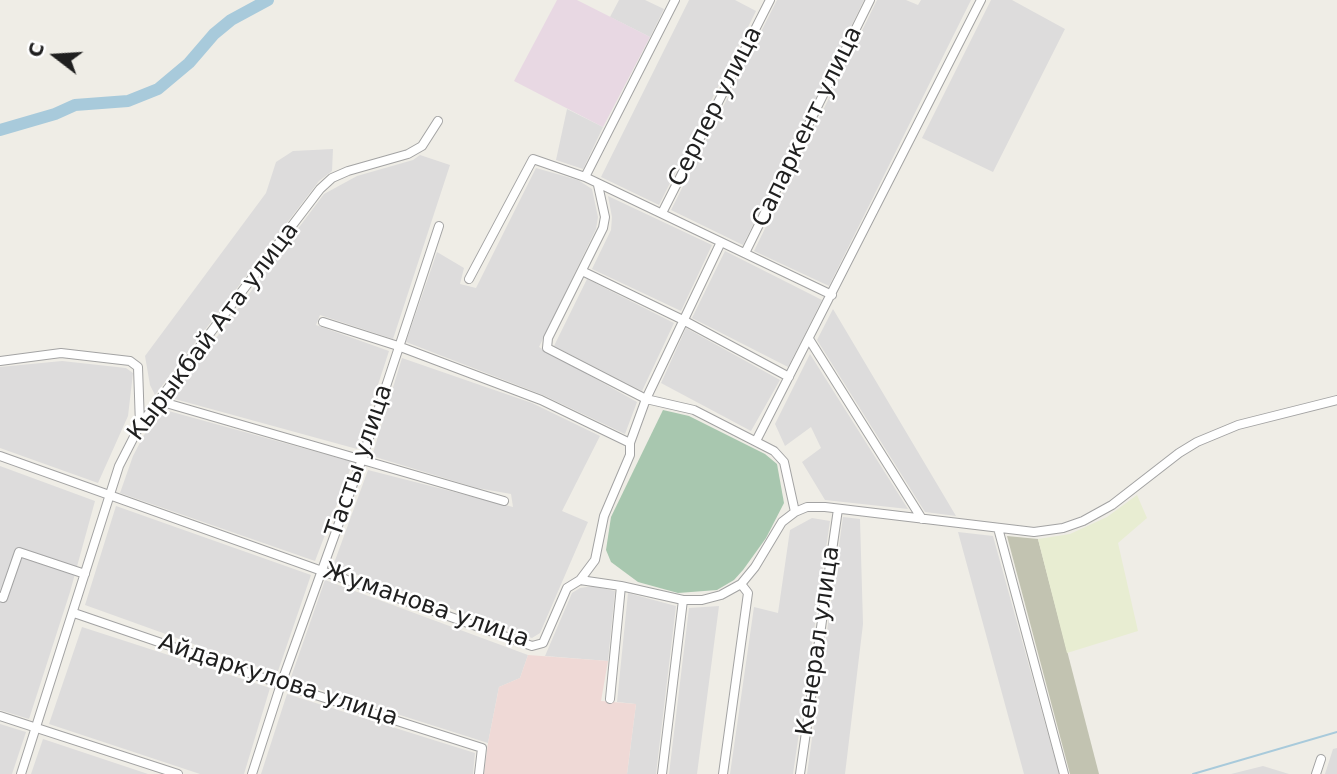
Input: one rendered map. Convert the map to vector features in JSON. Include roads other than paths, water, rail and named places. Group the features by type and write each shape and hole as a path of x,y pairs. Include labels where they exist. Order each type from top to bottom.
{"street":[{"path":"585,177 675,0"},
{"name":"Серпер улица","path":"662,214 770,0"},
{"name":"Сапаркент улица","path":"746,253 870,0"},
{"path":"756,441 981,0"},
{"name":"Кырыкбай Ата улица","path":"21,774 119,466 140,425 320,189 332,178 348,171 408,155 422,146 438,121"},
{"path":"469,279 533,159 585,177 832,295"},
{"path":"598,185 605,217 603,228 548,338 547,348 646,399 695,410 774,451 784,462 795,512"},
{"name":"Тасты улица","path":"252,774 281,684 362,459 439,226"},
{"name":"Сапаркент улица","path":"580,580 595,560 604,516 630,455 630,443 646,399 721,242"},
{"path":"582,271 683,320 789,377"},
{"path":"323,322 398,346 541,400 630,443"},
{"path":"809,339 922,519"},
{"path":"0,361 61,353 130,360 138,368 140,425"},
{"path":"580,580 683,600 702,600 721,595 741,584 755,567 782,522 807,507 1048,531 1083,521 1112,505 1197,442 1238,425 1337,400"},
{"path":"159,401 503,501"},
{"name":"Жуманова улица","path":"0,456 532,646 543,643 566,588 580,580"},
{"name":"Кенерал улица","path":"800,774 838,509"},
{"path":"998,528 1064,774"},
{"path":"0,597 3,598 19,552 85,574"},
{"path":"723,774 748,593 741,584"},
{"path":"610,699 621,586"},
{"path":"662,774 683,600"},
{"name":"Айдаркулова улица","path":"74,613 281,684 482,748 479,774"},
{"path":"0,716 178,774"},
{"path":"1316,774 1321,759"}],"waterway":[{"path":"0,130 55,114 75,105 128,101 158,89 189,63 214,34 231,20 268,0"},
{"path":"1193,774 1337,732"}]}
